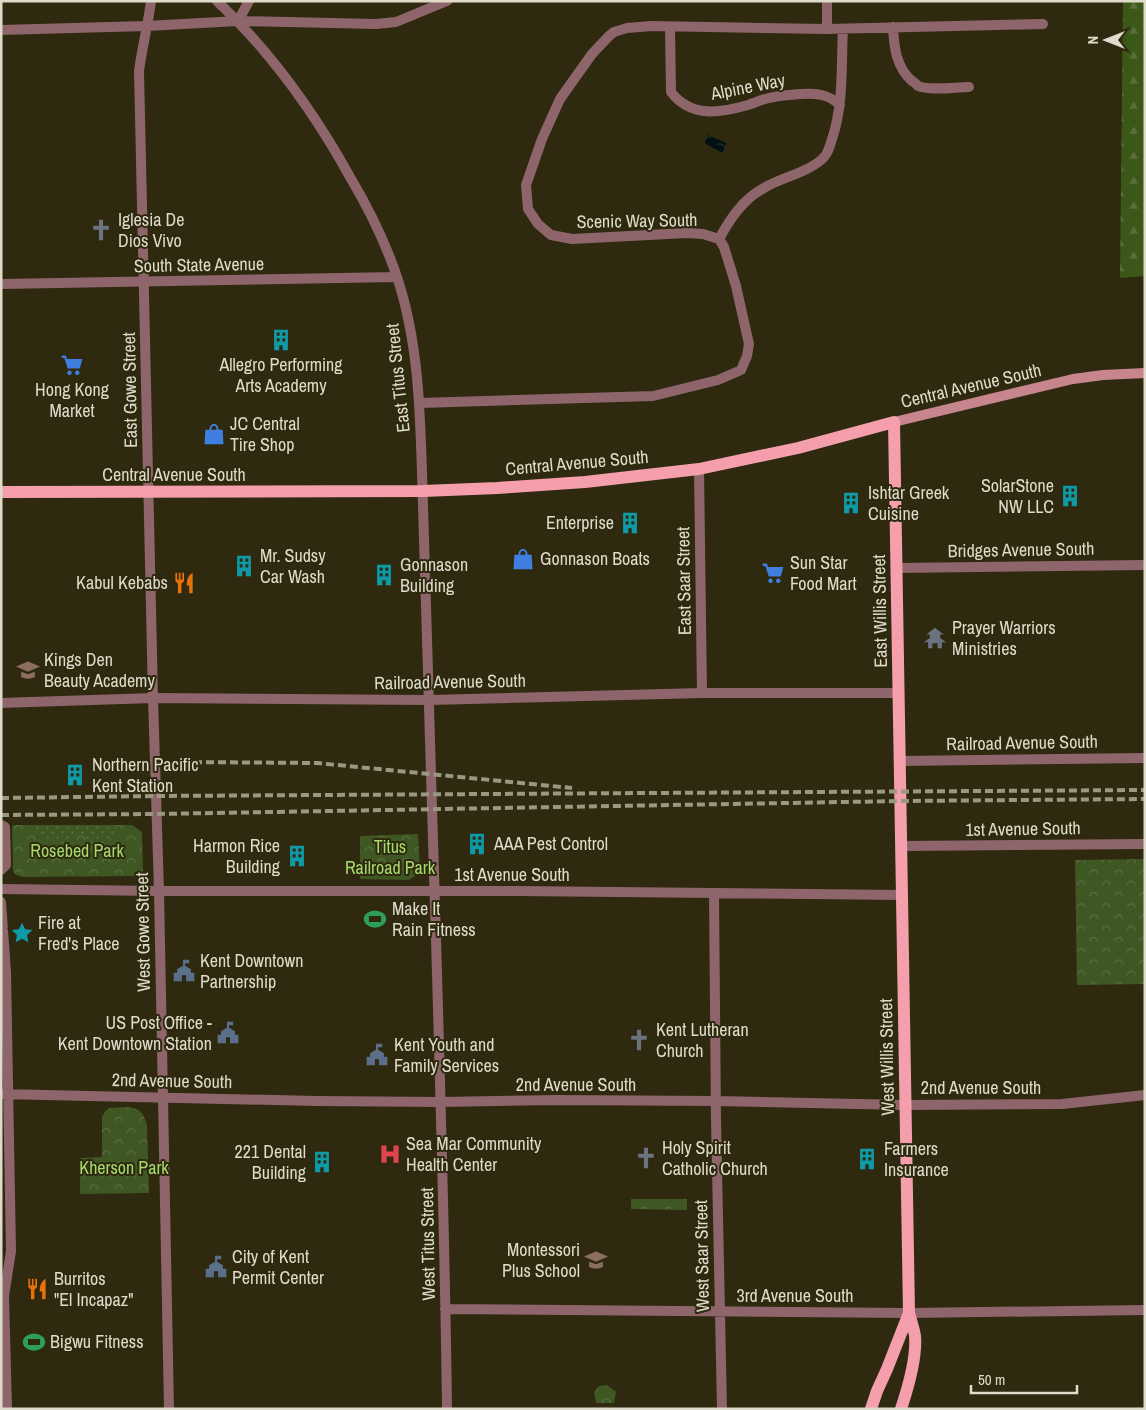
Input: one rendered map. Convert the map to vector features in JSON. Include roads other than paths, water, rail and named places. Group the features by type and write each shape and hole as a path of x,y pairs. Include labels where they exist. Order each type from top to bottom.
{"main road":[{"name":"Central Avenue South","path":"1,492 423,491 584,482 699,469 798,448 894,422 1073,379 1145,373"},
{"name":"East Willis Street","path":"894,422 901,801"},
{"name":"West Willis Street","path":"901,801 909,1313 915,1336 914,1356 901,1409"},
{"name":"West Willis Street","path":"872,1409 877,1391 909,1313"},
{"path":"863,1409 887,1369"}],"street":[{"path":"147,26 151,1"},
{"name":"East Titus Street","path":"217,1 238,21 287,78 332,145 375,220 397,277 412,332 420,403 432,809"},
{"path":"238,21 249,1"},
{"path":"1,30 147,26 238,21 376,24 396,22 447,1"},
{"path":"827,1 827,29"},
{"name":"Scenic Way South","path":"420,403 653,396 718,380 740,370 747,356 749,344 736,286 724,247 719,239 703,234 687,233 572,240 551,235 538,224 528,209 526,185 542,139 560,99 592,54 609,36 619,30 644,26 827,29 1043,24"},
{"name":"East Gowe Street","path":"147,26 139,71 157,814"},
{"name":"Alpine Way","path":"670,27 671,92 687,106 702,111 717,112 746,106 773,97 818,94 832,98 840,104"},
{"path":"894,27 894,47 898,61 905,75 918,86 934,88 969,87"},
{"path":"719,239 730,219 763,188 815,164 828,151 835,130 840,104 843,28"},
{"name":"South State Avenue","path":"1,284 397,277"},
{"name":"East Saar Street","path":"699,469 702,693"},
{"name":"Bridges Avenue South","path":"897,568 1145,565"},
{"name":"Railroad Avenue South","path":"1,703 153,698 429,700 702,693 899,693"},
{"name":"Railroad Avenue South","path":"900,761 1145,758"},
{"name":"West Titus Street","path":"432,809 436,891 446,1409"},
{"name":"West Gowe Street","path":"157,814 169,1409"},
{"path":"1,825 5,827 6,865 1,870"},
{"name":"1st Avenue South","path":"901,846 1145,844"},
{"name":"1st Avenue South","path":"1,889 159,892 436,891 902,895"},
{"name":"West Saar Street","path":"714,894 715,1101 722,1409"},
{"path":"1,902 6,972 4,1094 11,1251 4,1296 7,1409"},
{"name":"2nd Avenue South","path":"4,1094 317,1101 715,1101 906,1105 1062,1104 1145,1095"},
{"name":"3rd Avenue South","path":"445,1309 909,1313 1145,1310"}],"water":[{"path":"708,135 726,143 723,152 706,144"}],"railway":[{"path":"182,762 317,763 572,788"},
{"path":"1,798 1145,790"},
{"path":"1,815 1145,799"}],"place":[{"name":"Iglesia De Dios Vivo","path":"101,230"},
{"name":"Allegro Performing Arts Academy","path":"281,340"},
{"name":"Hong Kong Market","path":"72,365"},
{"name":"JC Central Tire Shop","path":"214,434"},
{"name":"SolarStone NW LLC","path":"1070,496"},
{"name":"Ishtar Greek Cuisine","path":"851,503"},
{"name":"Enterprise","path":"630,523"},
{"name":"Gonnason Boats","path":"523,559"},
{"name":"Mr. Sudsy Car Wash","path":"244,566"},
{"name":"Sun Star Food Mart","path":"773,573"},
{"name":"Gonnason Building","path":"384,575"},
{"name":"Kabul Kebabs","path":"184,583"},
{"name":"Prayer Warriors Ministries","path":"935,638"},
{"name":"Kings Den Beauty Academy","path":"28,670"},
{"name":"Northern Pacific Kent Station","path":"75,775"},
{"name":"AAA Pest Control","path":"477,844"},
{"name":"Harmon Rice Building","path":"297,856"},
{"name":"Make It Rain Fitness","path":"375,919"},
{"name":"Fire at Fred's Place","path":"22,933"},
{"name":"Kent Downtown Partnership","path":"184,971"},
{"name":"US Post Office - Kent Downtown Station","path":"228,1033"},
{"name":"Kent Lutheran Church","path":"639,1040"},
{"name":"Kent Youth and Family Services","path":"377,1055"},
{"name":"Sea Mar Community Health Center","path":"390,1154"},
{"name":"Holy Spirit Catholic Church","path":"646,1158"},
{"name":"Farmers Insurance","path":"867,1159"},
{"name":"221 Dental Building","path":"322,1162"},
{"name":"Montessori Plus School","path":"596,1260"},
{"name":"City of Kent Permit Center","path":"216,1267"},
{"name":"Burritos \"El Incapaz\"","path":"37,1289"},
{"name":"Bigwu Fitness","path":"34,1342"}],"park label":[{"name":"Rosebed Park","path":"77,851"},
{"name":"Titus Railroad Park","path":"390,858"},
{"name":"Kherson Park","path":"124,1168"}]}
